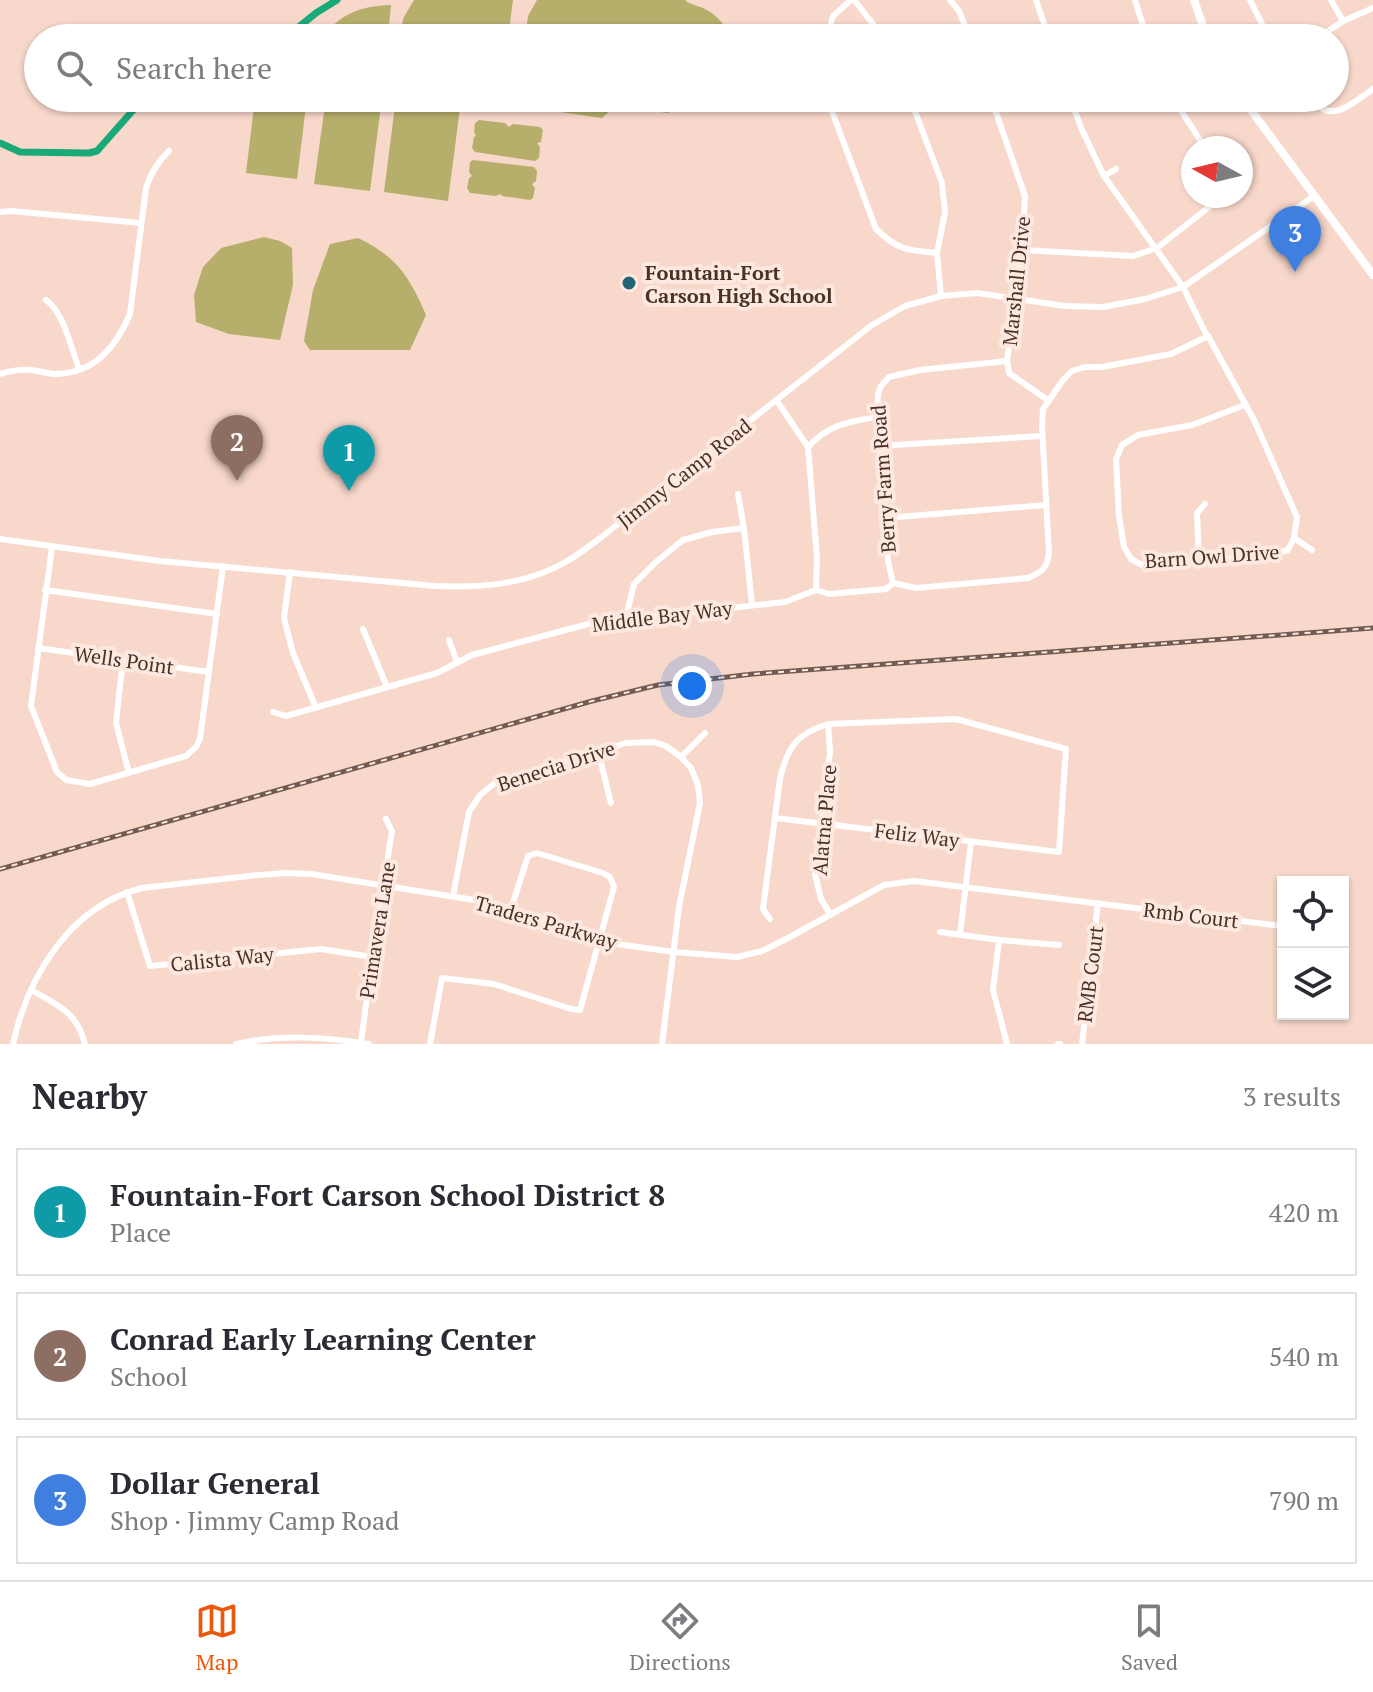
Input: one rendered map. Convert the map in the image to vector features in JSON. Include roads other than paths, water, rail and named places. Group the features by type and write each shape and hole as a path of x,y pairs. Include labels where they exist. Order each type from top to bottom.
{"main road":[{"path":"1194,0 1202,24"},
{"path":"1252,112 1373,275"}],"street":[{"path":"831,24 833,16 852,0 872,24"},
{"path":"950,0 964,24"},
{"path":"1036,0 1044,24"},
{"path":"1135,0 1143,24"},
{"path":"1250,0 1262,24"},
{"path":"1331,0 1343,21"},
{"path":"1339,24 1373,8"},
{"path":"1349,106 1373,89"},
{"path":"832,112 876,229 892,244 937,253"},
{"path":"915,112 942,183 945,212 937,253 941,296"},
{"name":"Marshall Drive","path":"996,112 1025,196 1022,250 1007,361 1009,373 1049,401"},
{"name":"Barn Owl Drive","path":"1075,112 1104,176 1183,287 1245,405 1297,517 1294,538 1288,550 1269,555 1142,565 1131,559 1124,547 1119,516 1116,459 1122,445 1138,435 1192,425 1245,405"},
{"path":"1182,112 1197,136"},
{"path":"1327,123 1328,112"},
{"path":"0,374 11,370 29,370 56,374 79,369 99,361 123,331 130,314 146,188 151,172 169,151"},
{"path":"1104,176 1116,169"},
{"name":"Jimmy Camp Road","path":"0,539 173,562 471,588 530,577 567,561 599,539 872,325 905,306 941,296 977,293 1065,306 1103,307 1145,299 1183,287 1314,196"},
{"path":"1022,250 1133,256 1157,248 1208,208"},
{"path":"0,212 141,223"},
{"path":"46,300 52,304 64,327 79,369"},
{"path":"777,401 808,447 817,558 816,590 829,594 886,589 893,583 916,588 1028,578 1048,564 1043,409 1063,380 1072,371 1085,367 1102,367 1171,354 1208,336"},
{"name":"Berry Farm Road","path":"893,583 888,561 877,417 881,386 889,377 920,370 1007,361"},
{"path":"808,447 817,437 842,423 877,417"},
{"path":"879,446 1042,436"},
{"path":"738,494 752,605"},
{"path":"1199,561 1197,513 1205,504"},
{"path":"885,518 1046,505"},
{"path":"626,617 634,584 683,540 744,528"},
{"path":"1294,538 1312,550"},
{"path":"52,547 31,706 57,772 66,780 90,784 186,756 196,747 200,739 223,566"},
{"path":"1125,565 1131,559"},
{"path":"290,572 284,618 293,653 316,708"},
{"path":"45,590 217,614"},
{"name":"Middle Bay Way","path":"273,712 286,716 316,708 437,673 472,655 611,618 785,602 816,590"},
{"path":"363,629 387,687"},
{"path":"449,640 457,662"},
{"name":"Wells Point","path":"38,648 209,672"},
{"path":"123,659 116,723 129,773"},
{"name":"Feliz Way","path":"775,818 1059,852 1066,749 956,719 828,724"},
{"path":"770,919 763,909 785,757 795,740 812,729 828,724"},
{"name":"Alatna Place","path":"828,724 830,752 815,874 821,899 830,914"},
{"path":"662,1044 679,907 700,803 698,785 691,768 681,757 705,733"},
{"name":"Benecia Drive","path":"453,896 469,812 480,795 495,783 626,743 654,742 681,757"},
{"path":"598,751 611,803"},
{"name":"Primavera Lane","path":"365,1043 372,957 392,831 386,819"},
{"path":"960,934 971,842"},
{"path":"430,1044 442,978 494,984 580,1010 614,887 610,877 537,853 528,856 511,909"},
{"name":"Traders Parkway","path":"13,1044 19,1016 47,959 83,917 127,892 169,884 286,873 311,874 493,903 600,940 674,952 737,957 762,951 884,885 914,881 1098,903"},
{"name":"Calista Way","path":"127,892 150,966 321,949 372,957"},
{"name":"Rmb Court","path":"1098,903 1277,925"},
{"name":"RMB Court","path":"1082,1044 1098,903"},
{"path":"940,932 1059,945"},
{"path":"999,940 993,990 1007,1044"},
{"path":"31,990 74,1017 85,1044"},
{"path":"236,1044 298,1036 365,1043"}],"waterway":[{"path":"302,24 337,0"},
{"path":"0,143 20,152 89,153 97,151 132,112"}],"railway":[{"path":"0,869 658,685 753,674 1373,628"}],"place":[{"name":"Dollar General","path":"1295,272"},
{"name":"Fountain-Fort Carson High School","path":"629,283"},
{"name":"Conrad Early Learning Center","path":"237,481"},
{"name":"Fountain-Fort Carson School District 8","path":"349,491"}]}
